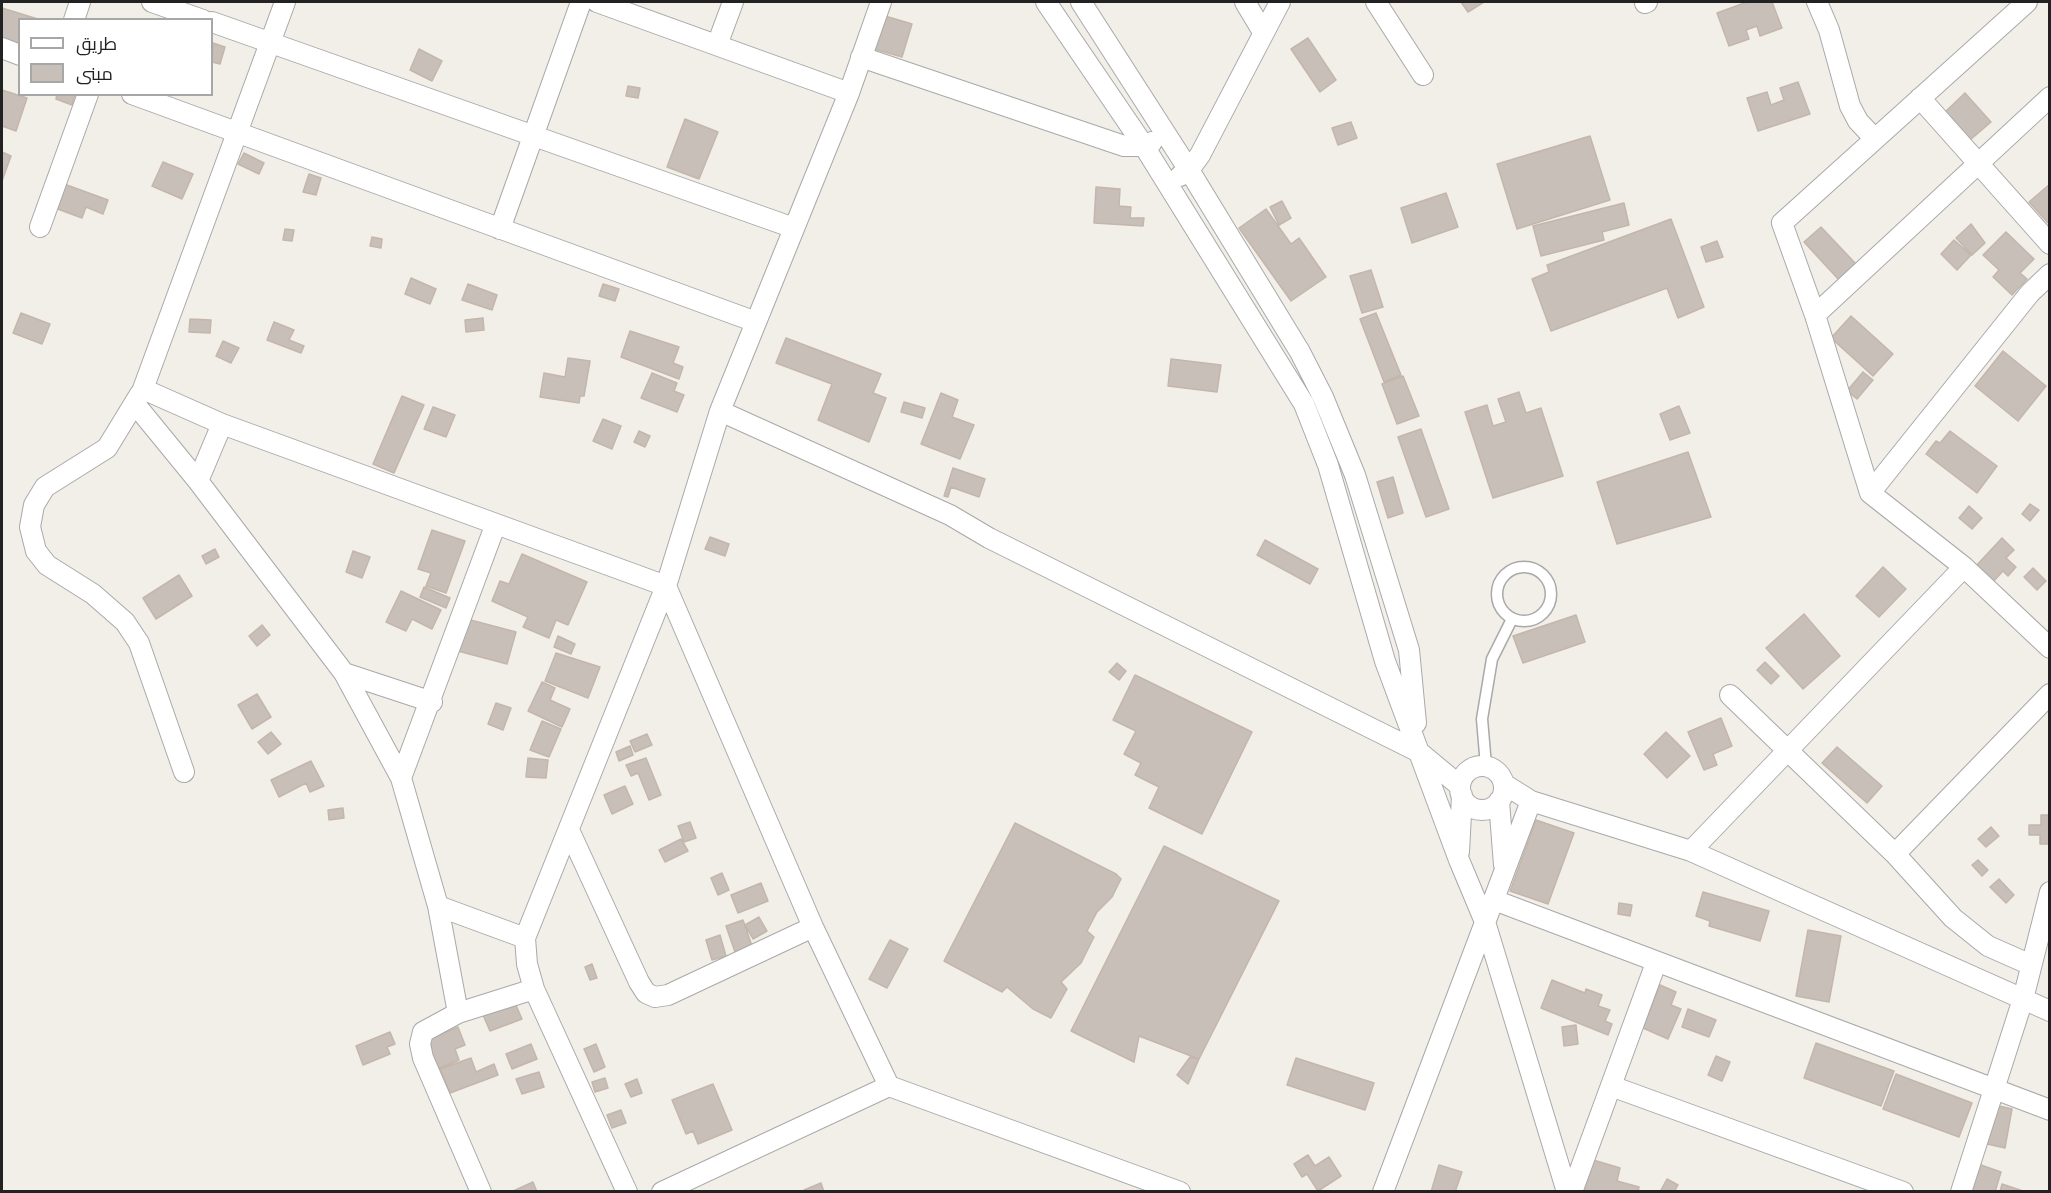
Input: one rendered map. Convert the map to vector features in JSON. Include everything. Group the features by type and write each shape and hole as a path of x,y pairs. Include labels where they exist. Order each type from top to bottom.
{"street":[{"path":"75,18 80,2"},
{"path":"152,2 197,18"},
{"path":"184,772 139,643 125,622 101,601 47,565 36,551 30,527 34,505 45,487 107,447 139,397 285,2"},
{"path":"500,229 581,2"},
{"path":"597,2 849,93"},
{"path":"717,45 733,2"},
{"path":"627,1191 534,989 526,964 525,938 666,586 720,411 849,93 881,2"},
{"path":"1046,2 1144,146 1304,404 1328,465 1385,661 1459,861 1485,922 1568,1191"},
{"path":"1081,2 1168,134 1304,361 1323,397 1355,475 1409,651 1419,753"},
{"path":"1245,2 1263,32"},
{"path":"1168,184 1189,170 1206,145 1280,2"},
{"path":"1376,2 1423,75"},
{"path":"1817,2 1829,30 1850,106 1858,121 1874,138"},
{"path":"2027,2 1782,223 1815,315 1870,493 1964,567 2049,648"},
{"path":"213,22 794,228"},
{"path":"2,48 18,54"},
{"path":"861,57 1124,146 1144,146 1168,134"},
{"path":"40,227 87,96"},
{"path":"138,96 756,322"},
{"path":"1815,315 2049,97"},
{"path":"1920,98 2049,244"},
{"path":"1870,493 2030,293 2049,274"},
{"path":"139,397 222,424 495,526 666,586 813,927 889,1086 1180,1191"},
{"path":"139,397 198,481 344,673 401,778 438,906 458,1013"},
{"path":"720,411 950,515 989,538 1419,753 1461,791 1474,808 1492,807 1501,793"},
{"path":"198,481 222,424"},
{"path":"401,778 432,702 495,526"},
{"path":"1691,851 1964,567"},
{"path":"344,673 432,702"},
{"path":"1895,854 2049,694"},
{"path":"1730,695 1895,854 1953,918 1988,946 2031,965"},
{"path":"1459,861 1461,791 1469,770 1486,766 1494,769 1501,793 1504,870"},
{"path":"1501,793 1691,851 2049,1011"},
{"path":"1383,1191 1531,801"},
{"path":"569,830 639,982 646,993 655,997 668,995 813,927"},
{"path":"1961,1191 2023,999 2049,892"},
{"path":"1494,900 2049,1110"},
{"path":"438,906 525,938"},
{"path":"1572,1191 1656,963"},
{"path":"481,1191 423,1058 420,1044 423,1032 458,1013 534,989"},
{"path":"662,1191 889,1086"},
{"path":"1611,1086 1903,1191"}],"lane":[{"path":"1521,567 1535,569 1546,578 1551,591 1549,605 1540,616 1527,621 1512,619 1502,610 1496,597 1498,583 1508,572 1521,567"},
{"path":"1486,766 1482,719 1492,659 1512,619"}],"building":[{"path":"1461,2 1484,2 1468,12"},
{"path":"1747,2 1772,2 1782,28 1760,36 1757,26 1746,30 1749,39 1729,46 1717,13"},
{"path":"2,8 34,18 18,18 18,44 2,40"},
{"path":"885,16 912,24 902,57 874,49"},
{"path":"1308,38 1336,80 1320,92 1291,49"},
{"path":"213,43 225,47 220,64 213,62"},
{"path":"419,49 442,61 432,81 410,70"},
{"path":"1798,82 1810,114 1758,131 1747,98 1767,92 1771,105 1784,100 1780,88"},
{"path":"628,86 640,88 638,98 626,96"},
{"path":"2,90 27,98 16,131 2,126"},
{"path":"1965,93 1991,122 1970,140 1945,112"},
{"path":"57,96 74,96 72,105 56,99"},
{"path":"685,119 718,132 699,179 667,167"},
{"path":"1351,122 1357,138 1338,145 1332,128"},
{"path":"1590,136 1610,200 1517,229 1497,164"},
{"path":"2,152 11,156 2,181"},
{"path":"244,153 264,163 259,174 238,164"},
{"path":"163,162 193,174 182,199 152,186"},
{"path":"309,174 321,178 316,195 303,192"},
{"path":"64,184 108,200 103,214 86,207 82,218 55,208"},
{"path":"2050,184 2050,225 2029,202"},
{"path":"1096,187 1120,189 1119,206 1131,207 1130,218 1144,218 1143,226 1094,223"},
{"path":"1446,193 1458,227 1412,243 1401,208"},
{"path":"1282,201 1291,218 1279,225 1270,207"},
{"path":"1624,203 1629,225 1602,232 1604,240 1541,256 1533,226"},
{"path":"1266,209 1291,244 1299,238 1326,277 1291,301 1239,228"},
{"path":"1671,219 1704,307 1678,318 1667,288 1551,331 1532,279 1549,272 1547,265"},
{"path":"1971,224 1985,243 1972,255 1956,238"},
{"path":"1821,227 1856,264 1839,280 1804,242"},
{"path":"285,229 294,230 292,241 283,240"},
{"path":"2006,232 2034,259 2020,273 2027,279 2012,295 1993,277 1999,270 1983,255"},
{"path":"372,237 382,239 381,248 370,246"},
{"path":"1954,240 1971,255 1957,270 1941,254"},
{"path":"1717,241 1723,257 1706,262 1701,247"},
{"path":"1371,270 1383,307 1362,313 1350,276"},
{"path":"411,278 436,289 430,304 405,294"},
{"path":"468,284 497,295 492,310 462,300"},
{"path":"603,284 619,289 615,301 599,296"},
{"path":"21,313 50,324 42,344 13,333"},
{"path":"1376,313 1401,375 1384,382 1360,319"},
{"path":"1851,316 1893,354 1873,376 1831,338"},
{"path":"483,318 484,330 466,332 465,320"},
{"path":"190,319 211,320 210,333 189,332"},
{"path":"274,322 294,330 289,340 304,346 301,353 267,340"},
{"path":"630,331 679,347 673,363 683,367 679,379 621,357"},
{"path":"786,338 881,374 873,393 886,398 869,442 818,420 832,384 776,363"},
{"path":"223,341 239,348 231,363 216,356"},
{"path":"2003,351 2046,386 2018,421 1975,386"},
{"path":"568,358 590,361 584,396 580,396 579,403 540,397 544,373 565,377"},
{"path":"1171,359 1221,365 1217,392 1168,386"},
{"path":"1863,372 1873,380 1857,399 1847,391"},
{"path":"652,373 677,383 674,391 684,395 677,412 641,398"},
{"path":"1403,376 1419,416 1397,424 1382,384"},
{"path":"1519,392 1526,413 1541,408 1563,476 1493,498 1465,412 1487,405 1493,426 1506,422 1498,399"},
{"path":"941,393 958,400 952,417 974,425 960,459 921,444"},
{"path":"402,396 424,405 394,473 373,464"},
{"path":"904,402 925,408 922,418 901,412"},
{"path":"1679,406 1690,433 1670,440 1660,414"},
{"path":"433,407 455,415 446,437 424,429"},
{"path":"603,419 621,426 612,449 593,441"},
{"path":"1421,429 1449,509 1426,517 1398,437"},
{"path":"639,431 650,436 645,447 634,442"},
{"path":"1950,431 1997,466 1977,493 1926,454 1936,441 1940,443"},
{"path":"1688,452 1711,517 1617,544 1597,482"},
{"path":"953,468 985,479 979,497 951,487 948,497 944,496"},
{"path":"1393,477 1403,513 1388,518 1377,482"},
{"path":"2030,504 2039,510 2030,521 2022,514"},
{"path":"1969,506 1982,518 1972,529 1959,518"},
{"path":"432,530 465,541 446,593 426,586 431,573 418,569"},
{"path":"710,537 729,544 725,556 705,549"},
{"path":"2002,538 2014,550 2006,558 2016,567 2008,576 2003,571 1992,583 1975,567"},
{"path":"1265,540 1318,569 1310,584 1257,555"},
{"path":"215,549 219,557 206,564 202,556"},
{"path":"353,551 370,557 362,578 346,572"},
{"path":"522,554 587,582 568,625 556,620 549,638 523,627 528,617 492,601 500,581 509,584"},
{"path":"1883,567 1906,589 1879,617 1856,596"},
{"path":"2033,568 2046,581 2037,590 2024,577"},
{"path":"179,575 192,596 156,619 143,598"},
{"path":"424,587 450,598 446,608 420,597"},
{"path":"401,591 441,610 432,629 412,619 406,631 386,622"},
{"path":"1804,614 1840,656 1803,689 1766,648"},
{"path":"1576,615 1585,642 1523,663 1513,636"},
{"path":"463,618 516,632 507,664 454,650"},
{"path":"262,625 270,635 257,646 249,636"},
{"path":"558,636 575,644 571,654 554,647"},
{"path":"556,653 600,667 588,698 545,681"},
{"path":"1765,662 1779,676 1771,684 1757,670"},
{"path":"1117,663 1126,671 1119,680 1109,672"},
{"path":"1135,675 1252,732 1202,834 1149,808 1159,787 1135,775 1141,763 1124,754 1136,731 1113,720"},
{"path":"542,682 555,688 550,700 570,709 562,727 528,711"},
{"path":"257,694 271,717 252,729 238,705"},
{"path":"496,703 511,708 503,730 488,724"},
{"path":"1721,718 1732,746 1713,754 1717,765 1704,770 1688,732"},
{"path":"542,721 561,729 549,757 530,750"},
{"path":"271,732 281,744 268,754 258,742"},
{"path":"1666,732 1690,756 1667,778 1644,754"},
{"path":"647,734 652,745 635,752 630,741"},
{"path":"630,746 633,755 619,761 616,752"},
{"path":"1837,747 1882,786 1867,803 1822,763"},
{"path":"528,758 548,760 546,778 526,777"},
{"path":"646,758 661,795 649,800 638,773 631,776 626,765"},
{"path":"311,761 324,786 310,792 306,783 279,797 271,780"},
{"path":"625,786 633,804 612,814 604,795"},
{"path":"343,808 344,818 329,820 328,810"},
{"path":"2041,815 2050,815 2050,844 2040,844 2040,835 2029,835 2029,825 2041,825"},
{"path":"1536,820 1574,833 1548,904 1510,891"},
{"path":"690,822 696,838 684,842 678,826"},
{"path":"1015,823 1116,874 1121,879 1112,897 1097,912 1087,931 1094,937 1081,963 1061,982 1067,989 1051,1018 1033,1009 1007,987 1002,992 944,961"},
{"path":"1991,827 1999,836 1986,847 1978,839"},
{"path":"681,839 688,851 665,862 659,850"},
{"path":"1164,846 1279,901 1199,1059 1139,1036 1134,1062 1071,1031"},
{"path":"1978,860 1988,870 1982,876 1972,865"},
{"path":"722,873 729,890 718,895 711,878"},
{"path":"1999,879 2014,895 2006,903 1990,887"},
{"path":"761,883 768,901 738,913 731,895"},
{"path":"1703,892 1769,911 1760,941 1709,926 1710,921 1696,916"},
{"path":"1619,903 1632,905 1630,916 1618,914"},
{"path":"759,917 767,931 753,939 745,925"},
{"path":"743,920 752,946 735,952 726,926"},
{"path":"1808,930 1841,936 1829,1002 1796,996"},
{"path":"720,935 726,956 712,960 706,940"},
{"path":"890,940 908,949 887,988 869,979"},
{"path":"592,964 597,978 590,980 585,967"},
{"path":"1552,980 1585,993 1586,989 1602,995 1598,1006 1610,1010 1605,1021 1612,1024 1608,1035 1541,1008"},
{"path":"1660,985 1676,992 1671,1005 1681,1009 1668,1039 1643,1028"},
{"path":"515,1003 522,1019 490,1031 483,1015"},
{"path":"1688,1009 1716,1020 1709,1037 1682,1027"},
{"path":"1576,1025 1578,1044 1564,1046 1562,1027"},
{"path":"458,1027 465,1045 455,1049 459,1060 435,1070 424,1041"},
{"path":"390,1032 395,1044 387,1047 390,1054 363,1065 356,1046"},
{"path":"1816,1043 1894,1071 1881,1106 1804,1078"},
{"path":"531,1044 537,1059 512,1069 506,1054"},
{"path":"596,1044 605,1067 594,1072 584,1049"},
{"path":"1716,1056 1730,1062 1722,1081 1708,1075"},
{"path":"1190,1057 1199,1059 1188,1084 1177,1075"},
{"path":"471,1058 476,1072 494,1064 498,1075 450,1093 440,1069"},
{"path":"1296,1058 1374,1083 1365,1110 1287,1085"},
{"path":"539,1072 544,1087 522,1094 516,1079"},
{"path":"1896,1074 1972,1103 1959,1137 1883,1109"},
{"path":"605,1078 608,1088 595,1092 592,1082"},
{"path":"637,1079 642,1093 631,1097 625,1084"},
{"path":"713,1084 732,1130 698,1144 693,1131 686,1134 672,1100"},
{"path":"1995,1105 2012,1109 2005,1148 1987,1144"},
{"path":"621,1110 626,1123 612,1128 607,1115"},
{"path":"1308,1155 1315,1166 1329,1157 1341,1176 1318,1191 1307,1174 1302,1177 1294,1164"},
{"path":"1590,1159 1620,1168 1617,1181 1639,1187 1638,1192 1580,1192"},
{"path":"1978,1164 2001,1172 1995,1192 1969,1192"},
{"path":"1439,1165 1462,1172 1455,1192 1431,1192"},
{"path":"1667,1179 1678,1185 1674,1192 1660,1192"},
{"path":"533,1182 537,1192 511,1192"},
{"path":"821,1183 824,1192 805,1192 804,1190"},
{"path":"2002,1184 2026,1192 2000,1192"}]}
